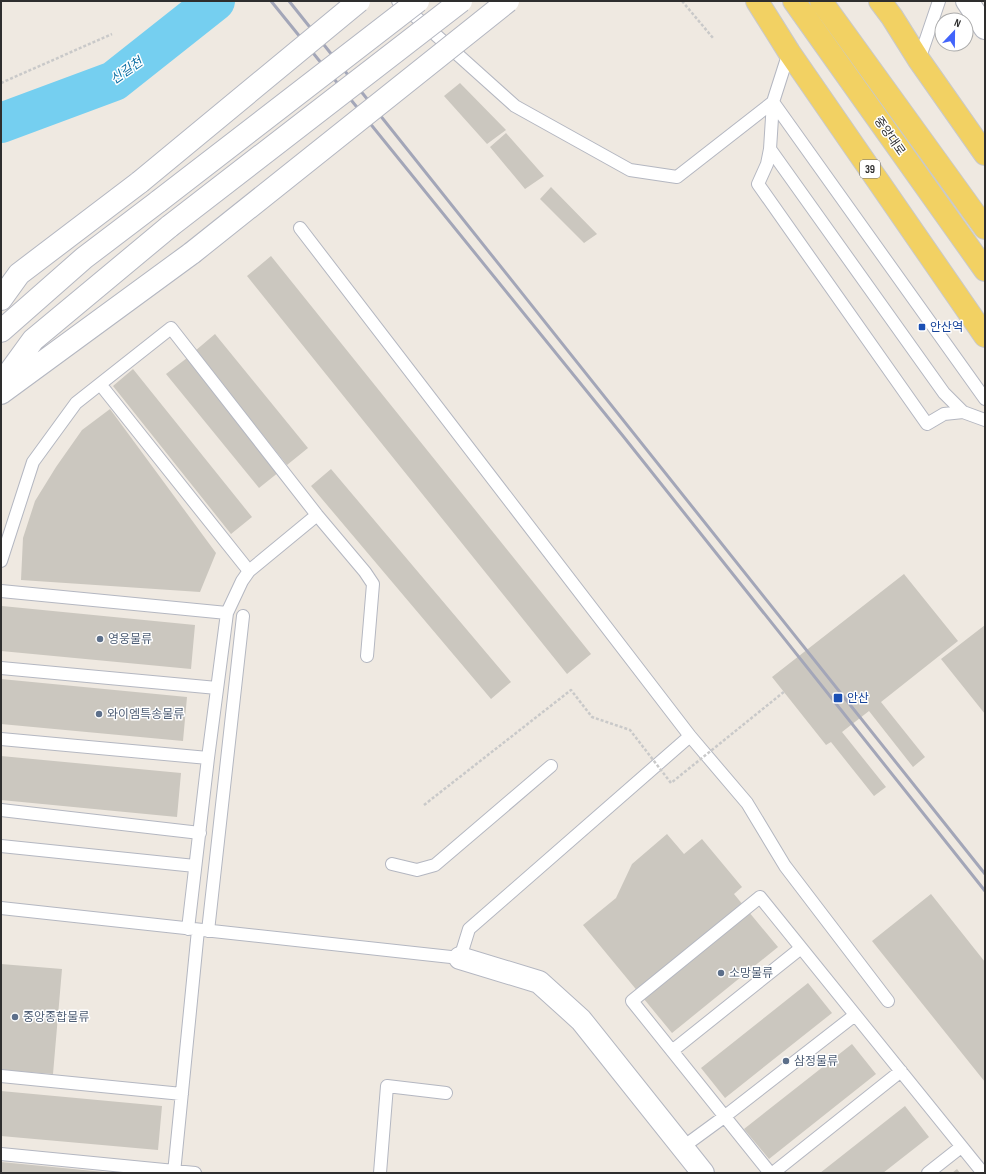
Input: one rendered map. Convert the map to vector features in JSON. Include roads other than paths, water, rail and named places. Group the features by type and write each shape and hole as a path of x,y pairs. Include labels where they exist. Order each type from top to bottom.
{"main road":[{"path":"1,299 10,276 140,182 359,1"},
{"path":"1,331 84,258 418,1"},
{"path":"1,384 34,340 170,226 461,1"},
{"path":"1,393 192,253 508,1"},
{"name":"중앙대로","path":"794,1 985,270"},
{"path":"822,1 985,228"},
{"path":"967,1 985,28"},
{"name":"39","path":"757,2 789,52 985,336"},
{"path":"886,6 919,60 985,154"},
{"path":"460,958 539,982 581,1020 703,1173"}],"lane":[{"path":"398,1 515,106 630,170 677,177 773,102"},
{"path":"919,60 939,1"},
{"path":"789,52 773,102 770,149 767,164 758,184 927,424 944,414 963,412"},
{"path":"773,102 985,399"},
{"path":"770,149 944,393 963,412 985,420"},
{"path":"300,228 690,736 747,803 785,866 888,1001"},
{"path":"1,561 33,462 76,403 171,328 317,515 365,572 373,584 367,656"},
{"path":"100,384 249,571"},
{"path":"198,930 195,866 227,613 242,581 249,571 317,515"},
{"path":"1,591 227,613"},
{"path":"174,1172 198,930 240,648 243,616 223,646"},
{"path":"223,646 240,648"},
{"path":"1,668 218,688"},
{"path":"1,908 460,958 469,929 690,736"},
{"path":"1,739 208,758"},
{"path":"392,864 418,870 436,865 552,766"},
{"path":"1,810 200,833"},
{"path":"1,846 195,866"},
{"path":"770,1173 632,1001 760,897 983,1173"},
{"path":"672,1051 801,948"},
{"path":"683,1147 855,1015"},
{"path":"773,1173 901,1071"},
{"path":"1,1076 182,1094"},
{"path":"380,1173 387,1086 446,1093"},
{"path":"928,1173 961,1146"},
{"path":"1,1154 195,1173"}],"waterway":[{"name":"신길천","path":"1,123 114,81 215,1"}],"railway":[{"path":"271,1 623,436 985,891"},
{"path":"289,1 985,874"}],"place":[{"name":"안산역","path":"922,327"},
{"name":"영웅물류","path":"100,639"},
{"name":"안산","path":"838,698"},
{"name":"와이엠특송물류","path":"99,714"},
{"name":"소망물류","path":"721,973"},
{"name":"중앙종합물류","path":"15,1017"},
{"name":"삼정물류","path":"786,1061"}]}
